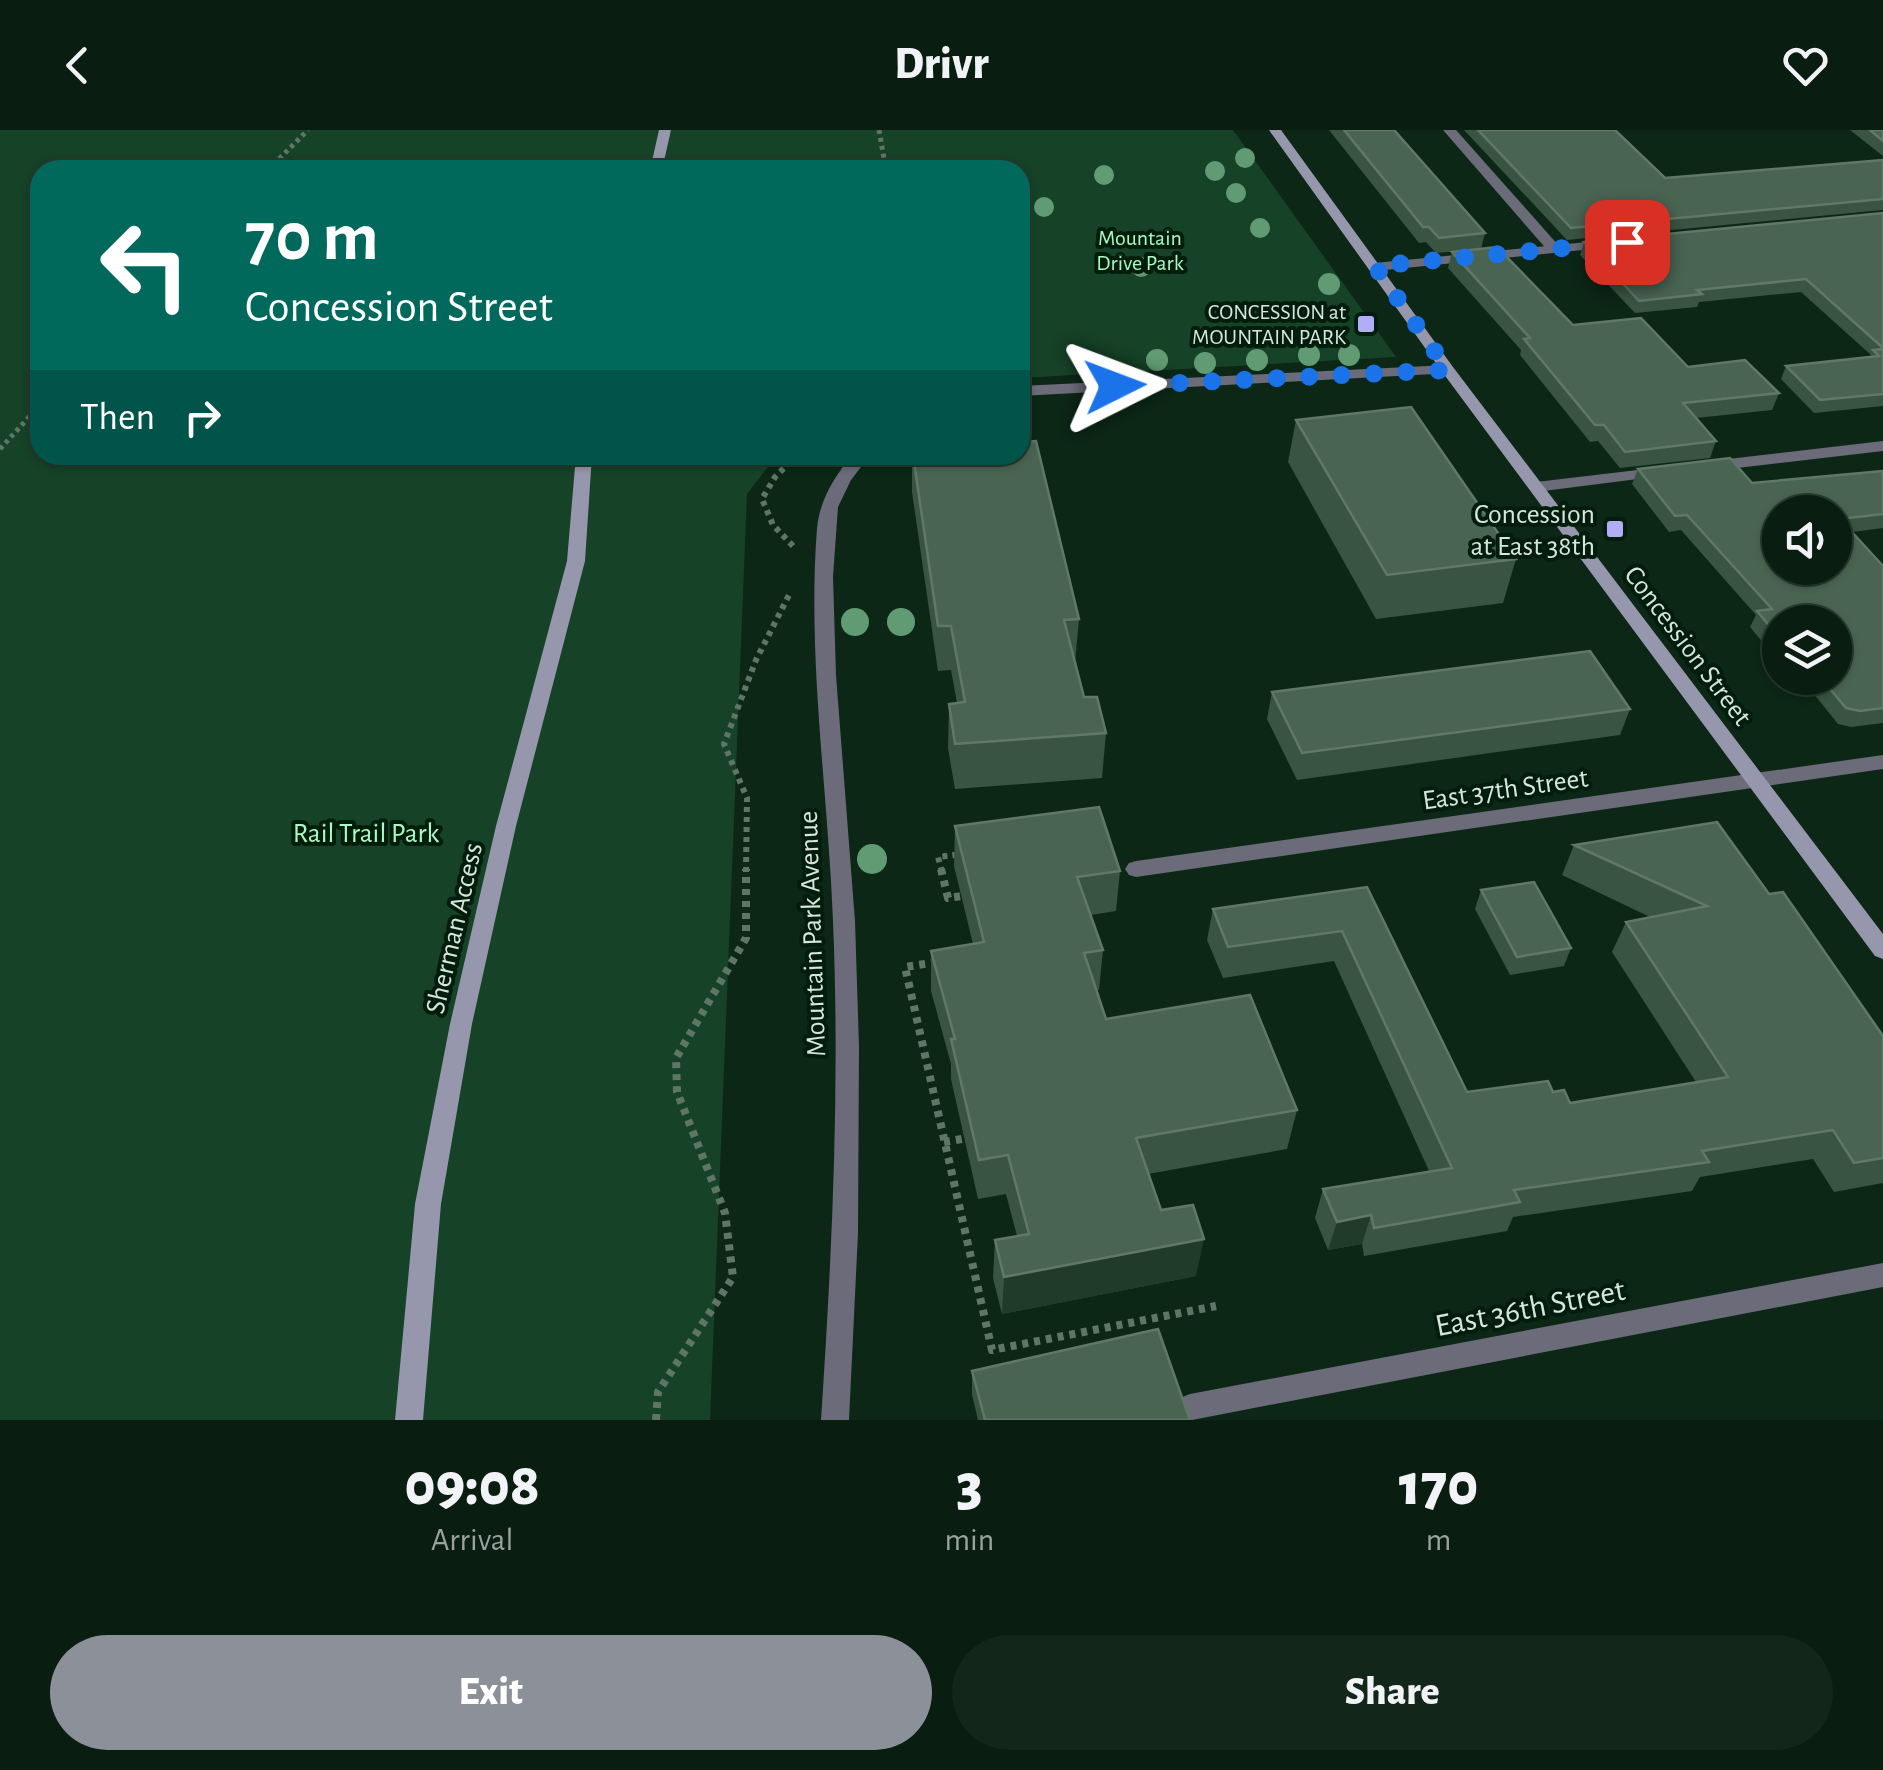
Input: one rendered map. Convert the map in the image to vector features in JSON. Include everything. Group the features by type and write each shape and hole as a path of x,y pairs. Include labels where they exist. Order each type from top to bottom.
{"main road":[{"path":"658,160 665,130"},
{"name":"Concession Street","path":"1275,130 1448,370 1883,950"},
{"name":"Sherman Access","path":"409,1420 428,1204 461,1024 506,826 576,561 583,465"}],"street":[{"path":"1448,130 1554,249"},
{"path":"1375,266 1632,242"},
{"path":"1030,391 1448,370"},
{"path":"1694,468 1883,446"},
{"name":"Mountain Park Avenue","path":"835,1420 849,1213 844,922 827,664 826,524 837,484 853,465"},
{"path":"1536,488 1676,471"},
{"name":"East 37th Street","path":"1136,868 1883,762"},
{"name":"East 36th Street","path":"1190,1407 1883,1274"}],"path":[{"path":"278,160 308,130"},
{"path":"879,130 884,160"},
{"path":"0,450 30,416"},
{"path":"787,465 762,498 773,525 792,544 796,558"},
{"path":"656,1420 658,1392 734,1276 725,1213 678,1092 676,1058 746,938 747,798 724,744 756,660 792,590"},
{"path":"962,896 948,898 938,857 976,852"},
{"path":"941,962 904,966 992,1350 1216,1306"},
{"path":"944,1142 984,1136"}],"green space":[{"name":"Rail Trail Park","path":"0,130 1233,130 1396,357 1030,377 1030,160 30,160 30,465 769,465 747,494 710,1420 0,1420"}],"building":[{"path":"1344,130 1394,130 1485,233 1439,238 1429,227 1423,227"},
{"path":"1478,130 1615,130 1665,178 1883,160 1883,199 1571,228"},
{"path":"1870,130 1883,130 1883,141"},
{"path":"1883,213 1883,348 1806,279 1697,290 1702,294 1639,301 1584,242"},
{"path":"1497,247 1573,325 1641,318 1688,367 1745,360 1779,393 1683,403 1716,441 1625,452 1604,425 1595,425 1524,339 1530,338 1452,252"},
{"path":"1883,349 1883,394 1820,400 1786,366 1879,356 1873,350"},
{"path":"1411,407 1516,559 1387,575 1296,420"},
{"path":"1030,441 1036,441 1079,619 1064,620 1084,697 1097,697 1106,733 955,744 949,704 965,702 951,626 938,626 914,465 1030,465"},
{"path":"1730,458 1752,483 1883,471 1883,514 1852,518 1852,495 1762,495 1762,585 1852,585 1852,532 1883,566 1883,708 1846,708 1835,695 1852,695 1852,605 1768,605 1687,515 1675,516 1638,469"},
{"path":"1590,651 1630,709 1302,753 1272,692"},
{"path":"1099,807 1120,871 1077,877 1103,950 1084,953 1106,1019 1250,995 1297,1110 1136,1138 1161,1210 1193,1205 1204,1239 1004,1277 995,1240 1029,1234 1008,1155 979,1160 951,1039 955,1039 931,951 984,942 955,826"},
{"path":"1717,822 1769,894 1783,892 1883,1036 1883,1158 1854,1163 1833,1130 1702,1151 1709,1162 1514,1190 1520,1202 1374,1228 1371,1215 1337,1222 1323,1189 1452,1168 1342,931 1228,947 1213,909 1367,887 1467,1092 1548,1081 1553,1092 1564,1090 1570,1103 1728,1077 1626,922 1707,906 1574,845"},
{"path":"1534,882 1571,948 1517,957 1481,890"},
{"path":"1158,1329 1190,1420 985,1420 972,1371"}],"place":[{"name":"CONCESSION at MOUNTAIN PARK","path":"1366,324"},
{"name":"Concession at East 38th","path":"1615,529"}],"route":[{"path":"1115,386 1448,370 1375,266 1627,242"}],"park label":[{"name":"Mountain Drive Park","path":"1140,250"}]}
